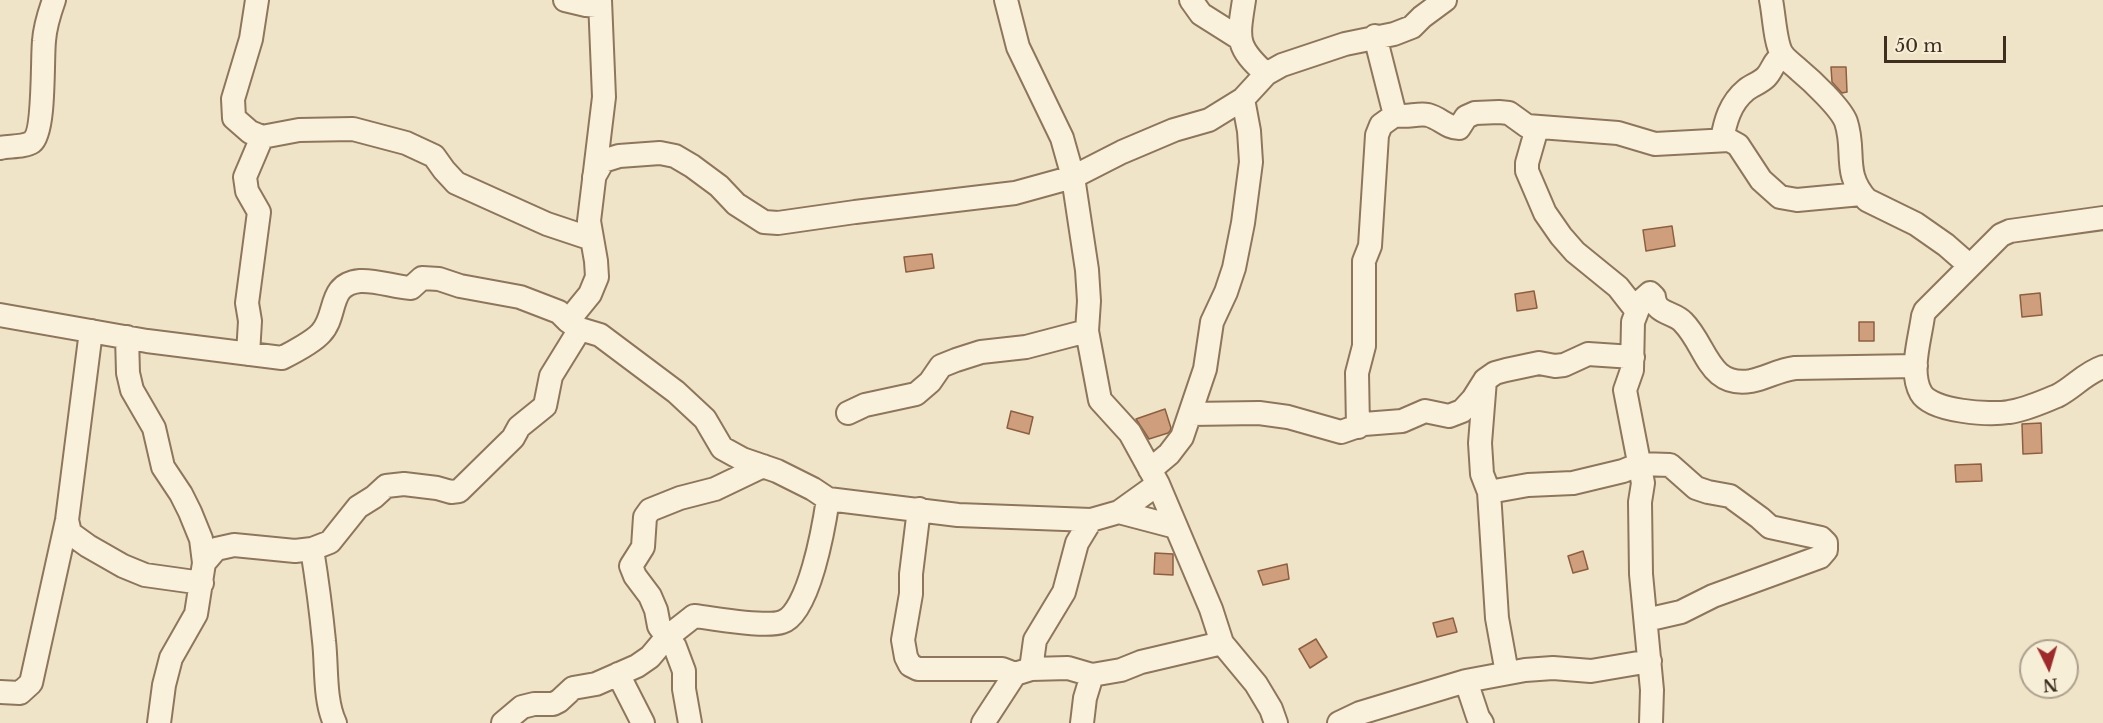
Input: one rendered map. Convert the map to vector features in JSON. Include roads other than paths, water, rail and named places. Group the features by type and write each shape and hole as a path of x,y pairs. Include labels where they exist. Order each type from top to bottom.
{"street":[{"path":"0,148 30,143 37,136 41,112 44,39 47,19 54,0"},
{"path":"256,0 251,39 233,99 234,118 250,132 262,137 299,130 353,129 406,142 434,156 456,183 547,224 592,239"},
{"path":"203,573 216,549 234,545 296,551 312,549 330,542 358,507 386,486 404,484 451,492 459,491 513,438 519,427 545,406 551,375 597,277 589,221 604,97 600,3 585,5 565,0"},
{"path":"1006,0 1018,47 1062,138 1073,177 1087,270 1089,301 1087,331 1100,400 1130,433 1154,477 1211,609 1222,643 1256,684 1276,723"},
{"path":"1191,0 1201,14 1239,38 1249,59 1266,74"},
{"path":"1239,38 1244,0"},
{"path":"594,177 603,161 619,156 660,153 675,156 719,186 736,204 764,222 778,223 1015,193 1073,177 1174,130 1209,120 1244,99 1266,74 1282,65 1412,27 1445,0"},
{"path":"1771,0 1779,48 1783,56 1809,79 1845,120 1849,138 1851,171 1861,194 1867,200 1916,224 1946,245 1970,266"},
{"path":"1375,36 1395,115"},
{"path":"1722,140 1728,114 1741,95 1764,80 1776,59 1783,56"},
{"path":"1119,512 1154,477 1182,437 1206,369 1212,322 1234,268 1243,223 1251,162 1244,99"},
{"path":"1358,427 1357,373 1364,346 1364,261 1370,246 1377,135 1381,124 1395,115 1402,117 1426,115 1438,119 1451,128 1459,128 1466,117 1475,112 1509,112 1527,126 1617,134 1655,144 1729,140 1738,145 1761,180 1780,197 1797,200 1861,194"},
{"path":"1537,128 1527,163 1527,171 1545,213 1575,252 1618,287 1636,310"},
{"path":"248,354 250,321 247,303 259,213 247,191 245,177 262,137"},
{"path":"1946,245 2001,235 2010,231 2103,218"},
{"path":"2001,235 1925,311 1916,366 1917,382 1922,396 1931,402 1947,407 1980,414 2009,412 2059,395 2091,371 2103,367"},
{"path":"0,315 127,337 282,358 321,334 330,319 338,291 347,284 361,281 411,288 422,278 439,279 460,286 519,297 559,312 574,325 600,335 676,392 705,419 722,448 742,459 813,489 828,499 958,515 1091,519 1119,512 1176,527"},
{"path":"1651,723 1652,690 1641,574 1642,483 1625,390 1632,370 1633,322 1636,310 1645,296 1650,293 1659,309 1679,318 1719,375 1736,382 1754,380 1782,369 1916,366"},
{"path":"0,692 20,693 31,682 67,520 91,331"},
{"path":"848,413 865,405 916,394 930,382 941,366 956,360 981,352 1026,347 1087,331"},
{"path":"127,337 128,373 132,390 153,428 163,466 181,494 201,539 203,573 196,614 171,658 164,685 159,723"},
{"path":"1190,414 1260,413 1288,417 1341,432 1358,427 1402,421 1425,411 1449,416 1462,411 1485,380 1495,373 1506,370 1539,363 1564,365 1588,354 1633,357"},
{"path":"1485,380 1480,443 1482,474 1489,492 1497,618 1507,673"},
{"path":"1489,492 1528,485 1573,483 1640,464 1670,465 1696,488 1730,496 1770,527 1821,538 1826,543 1827,550 1820,557 1713,596 1681,612 1646,620"},
{"path":"690,723 684,689 684,671 675,648 659,626 654,604 631,566 643,547 645,516 650,510 661,505 716,489 763,466"},
{"path":"503,723 522,707 559,702 573,688 596,684 638,666 650,657 666,638 694,616 779,624 789,620 799,608 807,591 828,499"},
{"path":"919,510 911,574 911,594 903,640 910,665 918,669 1002,669 1023,672 1068,668 1092,675 1121,670 1141,662 1222,643"},
{"path":"983,723 1023,672 1035,640 1064,592 1077,543 1091,519"},
{"path":"67,520 70,533 88,546 123,566 145,575 203,573"},
{"path":"312,549 320,597 329,697 332,717 336,723"},
{"path":"1339,723 1360,712 1466,681 1525,670 1553,668 1591,671 1650,661"},
{"path":"618,674 643,723"},
{"path":"1082,723 1084,698 1092,675"},
{"path":"1466,681 1482,723"}]}
